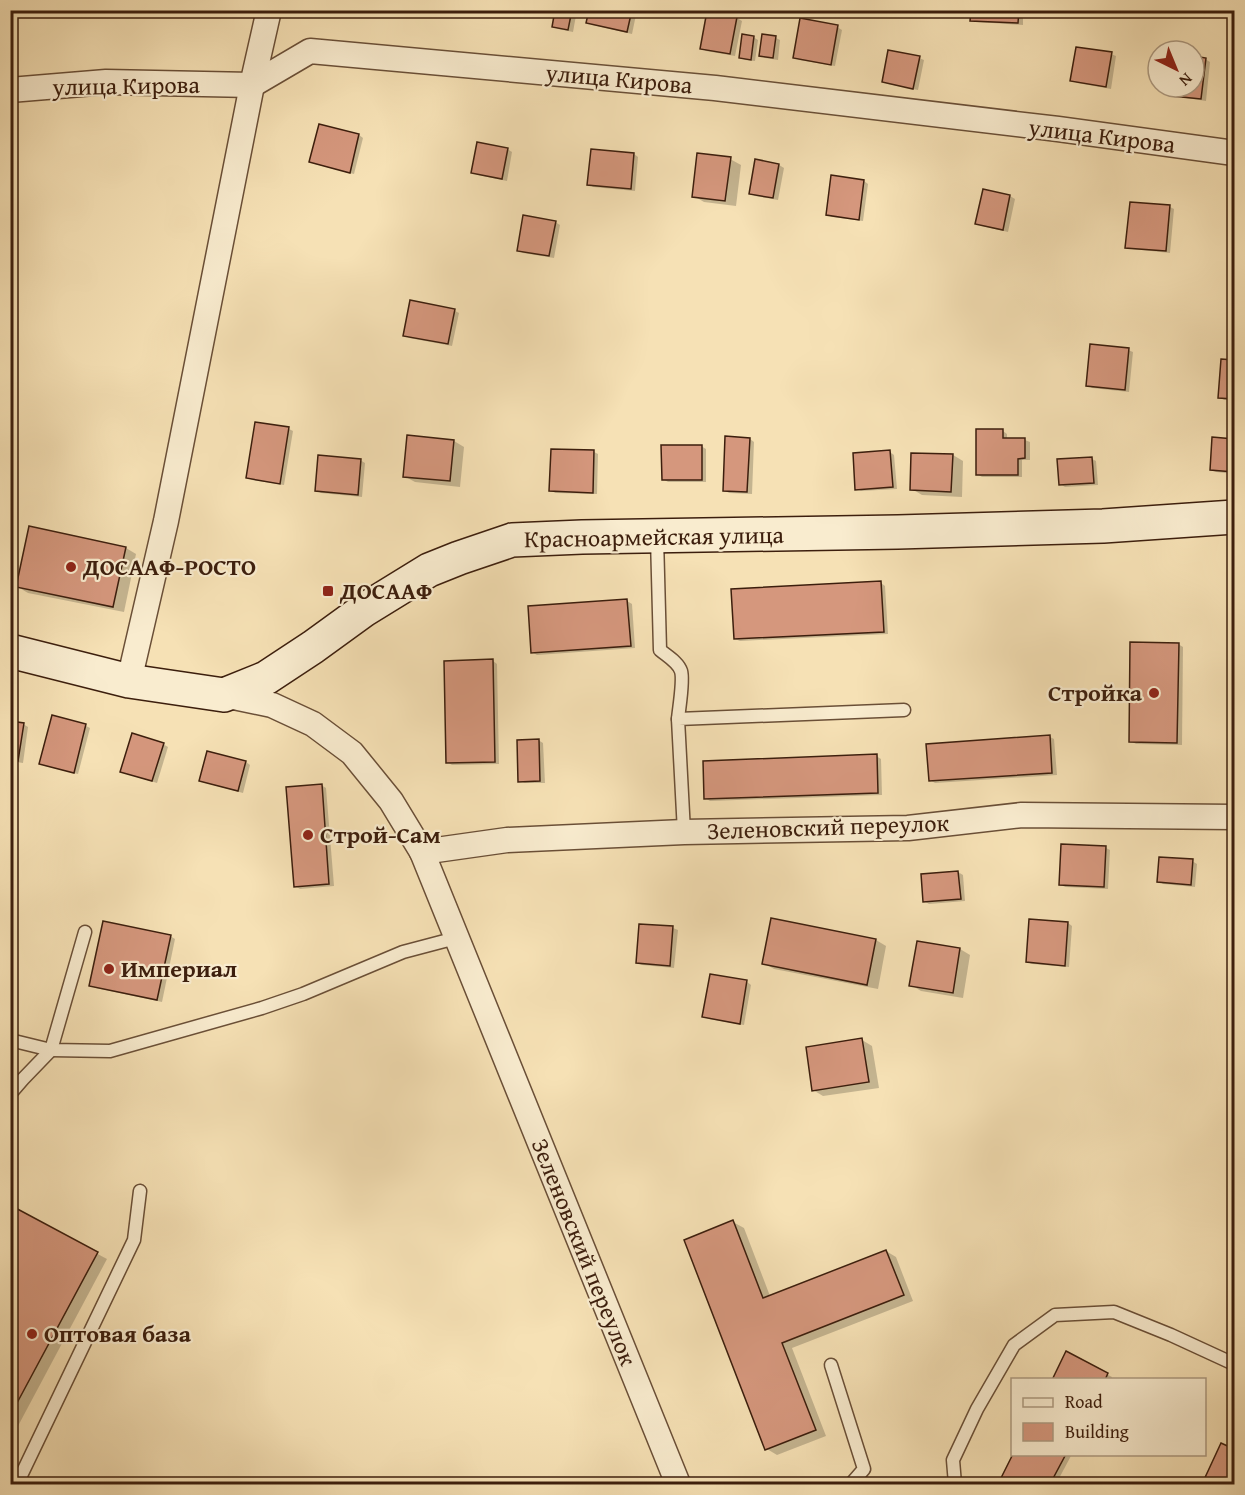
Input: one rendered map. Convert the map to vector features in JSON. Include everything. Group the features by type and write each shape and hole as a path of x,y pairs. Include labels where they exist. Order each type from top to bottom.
{"street":[{"path":"129,681 166,521 252,85 269,10"},
{"name":"улица Кирова","path":"10,90 106,82 252,85 310,51 715,88 1234,153"},
{"name":"Красноармейская улица","path":"224,695 266,678 373,604 429,570 512,540 898,532 1080,526 1234,517"},
{"path":"10,651 129,681 224,695"},
{"name":"Зеленовский переулок","path":"224,695 272,705 314,724 352,753 391,801 423,852 678,1485"},
{"name":"Зеленовский переулок","path":"423,852 507,840 684,832 908,828 1022,815 1234,817"}],"lane":[{"path":"657,536 660,650 681,671 678,719 684,832"},
{"path":"678,719 904,710"},
{"path":"10,1094 51,1050 85,932"},
{"path":"10,1040 51,1050 110,1051 262,1008 403,952 456,938"},
{"path":"18,1485 134,1240 140,1191"},
{"path":"955,1485 954,1460 982,1399 1014,1345 1055,1315 1114,1312 1172,1335 1234,1364"},
{"path":"831,1365 864,1469 851,1485"}],"building":[{"path":"555,10 572,10 568,30 552,27"},
{"path":"589,10 632,10 627,32 586,23"},
{"path":"971,10 1019,10 1018,23 970,21"},
{"path":"707,11 737,17 730,54 700,49"},
{"path":"800,18 838,25 831,65 793,58"},
{"path":"742,34 754,36 751,60 739,58"},
{"path":"762,34 776,36 773,58 759,56"},
{"path":"1076,47 1112,52 1106,87 1070,81"},
{"path":"888,50 920,56 913,89 882,82"},
{"path":"319,124 359,134 350,173 309,162"},
{"path":"477,142 508,148 502,179 471,173"},
{"path":"591,149 634,153 631,189 587,185"},
{"path":"697,153 731,157 725,201 692,197"},
{"path":"755,159 779,164 773,198 749,194"},
{"path":"831,175 864,180 859,220 826,215"},
{"path":"983,189 1010,195 1003,230 975,224"},
{"path":"1130,202 1170,205 1166,251 1125,248"},
{"path":"523,215 556,221 549,256 517,251"},
{"path":"410,300 455,309 448,344 403,336"},
{"path":"1090,344 1129,348 1125,390 1086,386"},
{"path":"1221,359 1234,360 1234,399 1218,398"},
{"path":"255,422 289,427 280,484 246,478"},
{"path":"976,429 1003,429 1003,438 1025,438 1025,458 1018,459 1018,475 976,475"},
{"path":"407,435 454,440 450,481 403,477"},
{"path":"725,436 750,438 747,492 723,491"},
{"path":"1212,437 1234,439 1234,472 1210,470"},
{"path":"661,445 702,445 702,480 662,480"},
{"path":"551,449 594,450 593,493 549,491"},
{"path":"890,450 893,487 855,490 853,453"},
{"path":"911,453 953,454 951,492 910,490"},
{"path":"318,455 361,459 358,495 315,491"},
{"path":"1092,457 1094,483 1059,485 1057,459"},
{"name":"ДОСААФ-РОСТО","path":"29,526 126,547 113,607 16,587"},
{"path":"881,581 884,632 734,639 731,589"},
{"path":"627,599 631,646 531,653 528,606"},
{"name":"Стройка","path":"1130,642 1179,643 1177,743 1129,742"},
{"path":"493,659 495,762 446,763 444,661"},
{"path":"52,715 86,724 74,773 39,764"},
{"path":"10,721 24,723 18,761 10,760"},
{"path":"132,733 164,743 152,781 120,772"},
{"path":"1050,735 1052,773 929,781 926,744"},
{"path":"539,739 540,781 518,782 517,740"},
{"path":"207,751 246,761 238,791 199,781"},
{"path":"877,754 878,793 704,799 703,761"},
{"name":"Строй-Сам","path":"322,784 329,884 294,887 286,787"},
{"path":"1061,844 1106,846 1104,887 1059,885"},
{"path":"1159,857 1193,859 1191,885 1157,882"},
{"path":"958,871 961,899 923,902 921,874"},
{"path":"771,918 876,939 867,985 762,964"},
{"path":"1029,919 1068,922 1065,966 1026,962"},
{"path":"103,921 171,935 157,1000 89,986"},
{"path":"639,924 673,926 670,966 636,963"},
{"path":"917,941 960,948 953,993 909,986"},
{"path":"710,974 747,980 740,1024 702,1017"},
{"path":"862,1038 869,1082 812,1091 806,1047"},
{"name":"Оптовая база","path":"10,1205 98,1252 10,1416"},
{"path":"733,1220 763,1298 886,1250 904,1295 782,1343 816,1430 765,1450 684,1240"},
{"path":"1066,1351 1108,1373 1106,1378 1053,1378"},
{"path":"1221,1443 1234,1449 1234,1484 1202,1484"},
{"path":"1012,1456 1065,1456 1050,1484 998,1484"}],"place":[{"name":"ДОСААФ-РОСТО","path":"71,567"},
{"name":"ДОСААФ","path":"328,591"},
{"name":"Стройка","path":"1154,693"},
{"name":"Строй-Сам","path":"308,835"},
{"name":"Империал","path":"109,969"},
{"name":"Оптовая база","path":"32,1334"}]}
